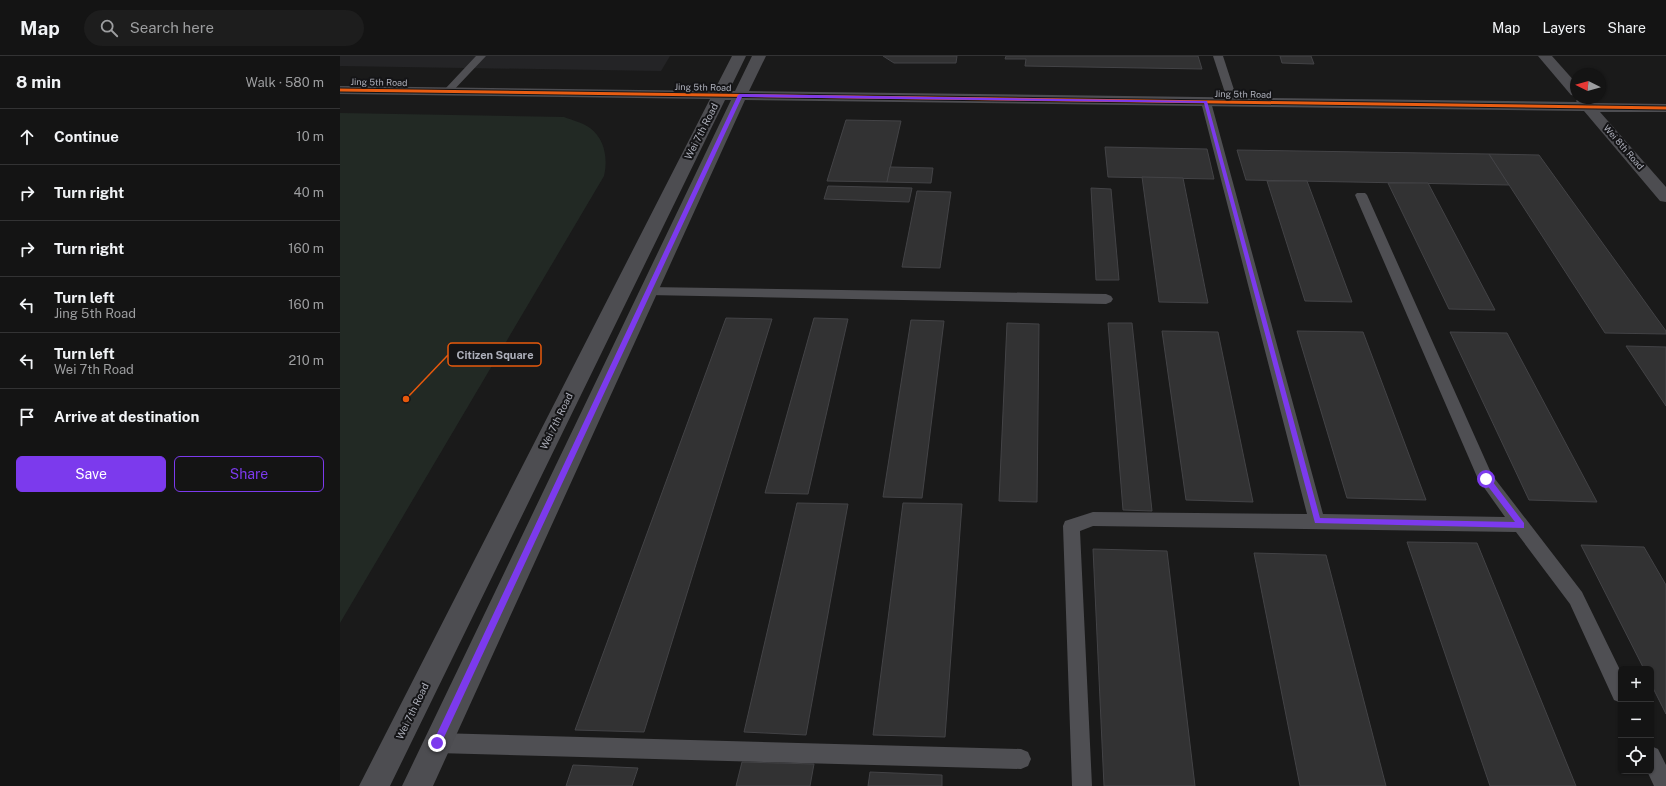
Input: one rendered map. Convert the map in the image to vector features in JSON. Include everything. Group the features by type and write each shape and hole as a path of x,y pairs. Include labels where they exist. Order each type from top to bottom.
{"street":[{"name":"Wei 7th Road","path":"417,786 648,291 730,95 739,56"},
{"name":"Wei 7th Road","path":"374,786 730,95 759,56"},
{"path":"1545,56 1570,85"},
{"name":"Jing 5th Road","path":"340,90 1206,102 1570,102"},
{"name":"Wei 8th Road","path":"1587,104 1666,197"},
{"name":"Jing 5th Road","path":"1606,104 1666,108"}],"lane":[{"path":"448,92 481,56"},
{"path":"1218,56 1233,102"},
{"path":"1206,102 1317,521"},
{"path":"1361,195 1486,479 1576,598 1618,687"},
{"path":"648,291 1106,299"},
{"path":"1082,786 1071,526 1093,519 1522,525"},
{"path":"437,743 1021,759"},
{"path":"1654,762 1665,786"}],"shaded area":[{"path":"340,56 670,56 661,71 340,66"},
{"path":"340,113 564,117 590,128 595,133 602,144 606,163 604,176 340,623"}],"building":[{"path":"883,56 957,56 956,63 894,63"},
{"path":"1006,56 1198,56 1202,69 1025,66 1026,59 1005,59"},
{"path":"1280,56 1311,56 1314,64 1282,63"},
{"path":"846,120 901,121 887,182 827,181"},
{"path":"1105,147 1207,149 1214,179 1108,177"},
{"path":"1237,150 1489,154 1509,185 1246,180"},
{"path":"1489,154 1539,155 1666,331 1666,334 1605,333"},
{"path":"890,167 933,168 931,183 887,182"},
{"path":"1142,177 1183,178 1208,303 1159,302"},
{"path":"1267,181 1307,181 1352,302 1305,301"},
{"path":"1388,183 1428,183 1495,310 1449,309"},
{"path":"828,186 912,188 909,202 824,199"},
{"path":"1091,188 1111,189 1119,280 1096,280"},
{"path":"917,191 951,192 940,268 902,267"},
{"path":"726,318 772,319 644,732 575,730"},
{"path":"814,318 848,319 808,494 765,493"},
{"path":"911,320 944,321 922,498 883,497"},
{"path":"1007,323 1039,324 1037,502 999,501"},
{"path":"1108,323 1132,323 1152,511 1123,510"},
{"path":"1162,331 1218,332 1253,502 1186,500"},
{"path":"1297,331 1363,332 1426,500 1347,498"},
{"path":"1450,332 1507,333 1597,502 1529,500"},
{"path":"1626,346 1666,347 1666,406"},
{"path":"797,503 848,504 806,735 744,732"},
{"path":"903,503 962,504 945,737 873,735"},
{"path":"1407,542 1477,543 1576,786 1490,786"},
{"path":"1581,545 1644,547 1666,585 1666,714 1654,690 1654,666 1642,666"},
{"path":"1093,549 1167,551 1195,786 1104,786"},
{"path":"1254,553 1326,555 1386,786 1300,786"},
{"path":"742,762 814,764 810,786 736,786"},
{"path":"573,765 638,768 632,786 566,786"},
{"path":"870,772 942,775 942,786 868,786"}],"cycle path":[{"path":"340,90 1666,108"}],"place":[{"name":"Citizen Square","path":"406,399"}],"route":[{"path":"437,743 740,95 1206,102 1317,521 1522,525 1486,479"}]}
